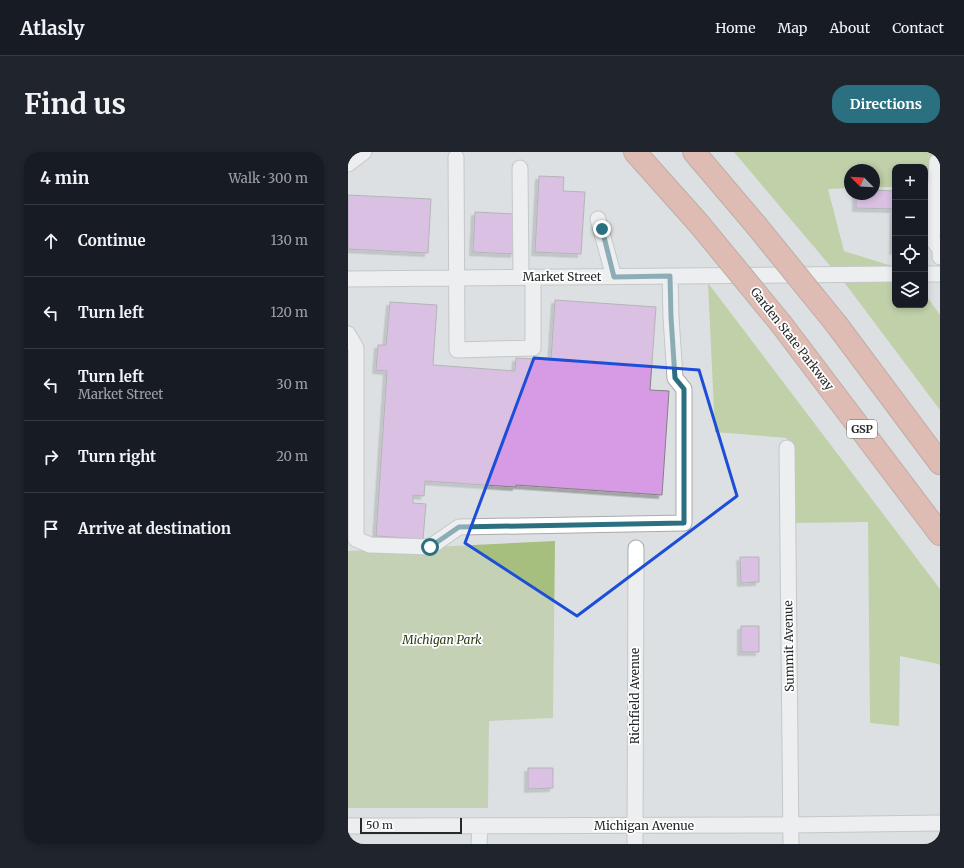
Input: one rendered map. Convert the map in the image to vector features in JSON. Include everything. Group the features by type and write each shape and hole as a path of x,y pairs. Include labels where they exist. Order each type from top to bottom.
{"highway":[{"name":"Garden State Parkway","path":"635,152 700,225 782,325 940,534"},
{"path":"694,152 756,225 837,325 940,463"}],"street":[{"path":"348,164 364,152"},
{"path":"456,157 457,350 533,348 520,168"},
{"path":"940,162 936,162 932,239 940,249 940,256"},
{"path":"598,219 614,277"},
{"name":"Market Street","path":"348,279 892,274"},
{"path":"928,274 940,274"},
{"path":"348,334 356,348 352,539 370,545 430,547 459,527 684,523 684,389 675,378 670,276"},
{"name":"Summit Avenue","path":"787,448 792,844"},
{"name":"Richfield Avenue","path":"635,844 636,548"},
{"name":"Michigan Avenue","path":"348,826 480,827 940,823"},
{"path":"480,827 480,844"}],"highlighted area":[{"path":"534,358 699,370 737,496 577,616 465,543"}],"green space":[{"path":"734,152 936,152 929,185 928,164 892,164 892,187 880,187 880,164 844,164 844,188 828,189 844,251 892,266 892,308 928,308 928,298 940,315 940,410 847,286"},
{"path":"708,283 940,589 940,665 900,656 899,726 870,723 868,522 789,523 787,438 715,432"},
{"name":"Michigan Park","path":"555,541 553,718 489,721 488,808 348,808 348,551"}],"building":[{"path":"539,176 564,177 563,191 585,192 581,254 535,252"},
{"path":"880,190 892,191 892,209 856,208 856,200 880,200"},
{"path":"348,195 431,199 428,253 348,249"},
{"path":"475,212 515,214 514,254 473,252"},
{"path":"555,300 656,307 650,390 669,391 662,495 516,485 516,487 425,481 424,496 413,495 413,503 426,504 423,539 376,536 387,371 376,370 378,345 386,345 390,302 437,305 433,365 515,371 516,358 551,360"},
{"path":"740,557 759,557 759,582 741,583"},
{"path":"741,626 759,626 759,652 741,652"},
{"path":"528,768 553,768 553,788 528,789"}],"route":[{"path":"430,547 459,527 684,523 684,389 675,378 670,276 614,277 602,229"}]}
